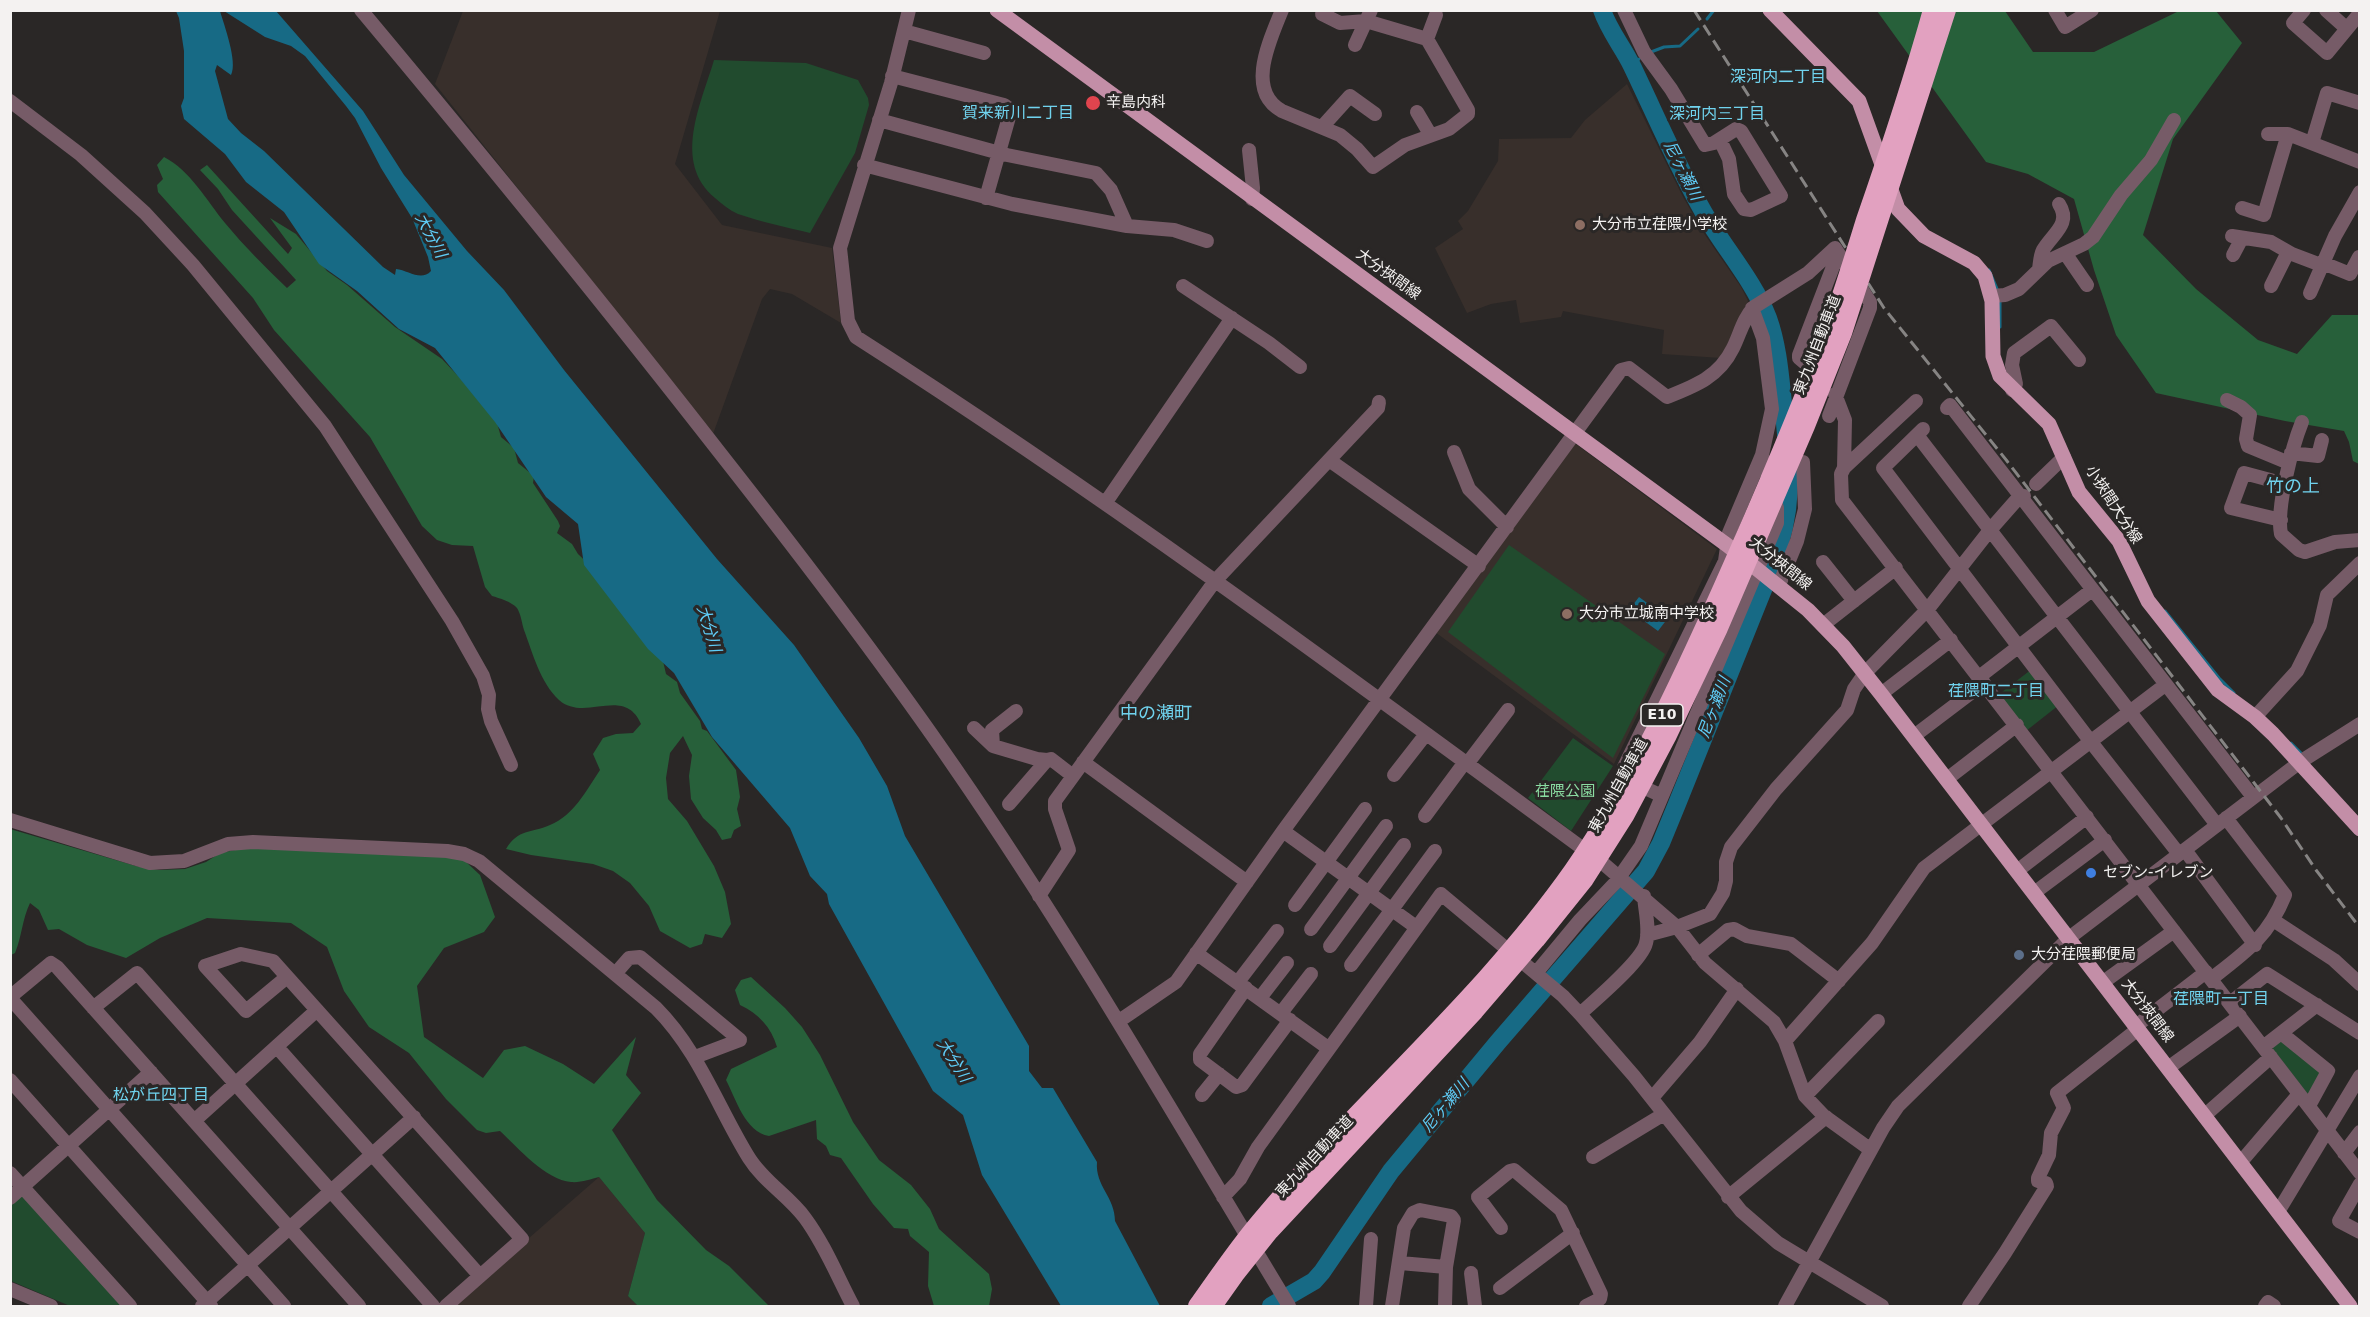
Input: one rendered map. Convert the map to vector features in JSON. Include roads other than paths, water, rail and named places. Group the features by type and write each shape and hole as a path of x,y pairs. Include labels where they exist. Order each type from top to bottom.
{"highway":[{"name":"東九州自動車道","path":"1197,1306 1224,1267 1272,1206 1463,1002 1528,929 1573,870 1601,826 1654,730 1706,622 1794,421 1832,322 1906,98 1932,10"},
{"name":"東九州自動車道","path":"1213,1306 1270,1231 1474,1011 1536,940 1585,879 1625,816 1667,737 1719,628 1806,426 1843,333 1947,10"}],"main road":[{"path":"992,10 1016,26"},
{"path":"997,10 1016,26"},
{"name":"小挾間大分線","path":"1770,10 1859,101 1898,208 1924,236 1979,268 1985,276 1996,296 1993,356 2000,376 2046,421 2079,492 2119,541 2152,607 2172,629 2218,690 2255,717 2300,762 2360,829"},
{"name":"大分挾間線","path":"1016,26 1727,545 1779,585 1823,625 1865,673 1914,736 2350,1306"}],"street":[{"path":"361,10 564,255 809,567 948,757 1119,1021 1289,1306"},
{"path":"909,10 840,254 848,321 856,337 979,415 1106,502 1380,700 1644,896 1677,927 1698,955 1774,1022 1785,1041 1805,1096 1826,1117 1871,1150"},
{"path":"1282,10 1270,42 1262,84 1266,96 1274,107 1347,140 1375,168 1405,145 1454,126 1469,112 1427,39 1368,16 1340,23 1322,15"},
{"path":"1624,10 1644,52 1671,89 1705,145 1708,146 1720,140 1736,129 1741,131 1781,196 1750,210 1744,209 1734,194 1729,159 1720,140"},
{"path":"2055,10 2065,27 2092,10"},
{"path":"2304,10 2294,23 2327,53 2360,13"},
{"path":"2326,10 2346,28"},
{"path":"1427,39 1436,15"},
{"path":"1355,45 1368,16"},
{"path":"904,31 984,52"},
{"path":"892,76 1009,107 1011,110 986,198"},
{"path":"2312,143 2327,93 2360,103"},
{"path":"1322,127 1350,96 1374,114"},
{"path":"10,101 81,155 145,213 193,265 325,426 452,621 478,667 489,695 488,709 491,721 512,765"},
{"path":"1417,112 1430,134"},
{"path":"879,120 999,152 1095,173 1112,190 1127,226"},
{"path":"1996,296 2025,286 2038,269 2048,261 2093,237 2121,195 2151,160 2174,120"},
{"path":"2268,134 2288,134 2360,162"},
{"path":"2242,208 2264,215 2288,134"},
{"path":"1249,150 1252,199"},
{"path":"864,165 986,198 1127,226 1174,230 1207,241"},
{"path":"2310,293 2354,199 2360,192"},
{"path":"2038,269 2044,250 2064,219 2065,214 2059,204"},
{"path":"2233,255 2237,237 2271,242 2288,252 2350,274 2360,257"},
{"path":"1119,1021 1176,981 1283,831 1621,370 1629,368 1667,397 1700,384 1711,376 1733,349 1752,308 1808,273 1833,248 1844,261 1870,308 1829,416"},
{"path":"2271,286 2288,252"},
{"path":"2065,253 2087,285"},
{"path":"1844,261 1834,264 1799,355 1799,358 1818,374 1837,397 1845,420 1844,468"},
{"path":"1183,286 1300,367"},
{"path":"1662,796 1628,780 1624,776 1624,767 1725,561 1727,545 1737,514 1762,455 1772,406 1763,338 1752,308"},
{"path":"1106,502 1232,318"},
{"path":"2012,390 2016,384 2012,364 2014,353 2051,326 2079,360"},
{"path":"2227,400 2250,415 2246,439 2248,447 2290,458 2318,456 2322,441"},
{"path":"1917,401 1844,468 1841,474 1842,500 2360,1173"},
{"path":"1040,896 1068,854 1069,850 1054,805 1073,776 1215,581 1378,408 1379,402"},
{"path":"1947,408 1950,405 2022,496 2092,591 2253,797"},
{"path":"2302,422 2290,458 2285,484 2281,534 2302,552 2309,552 2335,542 2360,540"},
{"path":"1969,1306 2047,1186 2046,1183 2038,1181 2038,1178 2049,1155 2051,1133 2064,1108 2057,1093 2137,1027 2208,975 2255,945 2280,908 2284,892 2129,712 1990,530 1920,432 1883,468 2091,742 2255,945"},
{"path":"1454,452 1468,489 1507,527"},
{"path":"1536,973 1620,877 1636,854 1662,796 1777,523 1777,508 1762,455"},
{"path":"2036,484 2064,457"},
{"path":"1329,460 1479,566"},
{"path":"1779,585 1797,541 1805,509 1803,462"},
{"path":"2281,520 2231,508 2244,473 2285,484"},
{"path":"1647,935 1677,927 1710,914 1714,910 1726,882 1726,862 1731,847 1776,789 1847,710 1854,689 1865,673 1928,609 1990,530 2022,496"},
{"path":"1824,562 1854,601"},
{"path":"2255,717 2297,671 2320,625 2327,595 2360,563"},
{"path":"1823,625 1896,568"},
{"path":"1914,736 2019,647 2092,591"},
{"path":"1881,694 1951,640"},
{"path":"1785,1041 1875,938 1924,868 2165,685"},
{"path":"1425,816 1508,710"},
{"path":"993,746 992,730 1016,711"},
{"path":"1785,1306 1888,1119 1899,1106 2069,938 2300,762 2360,724"},
{"path":"1947,779 2017,725"},
{"path":"974,728 993,746 1037,759 1051,759 1073,776"},
{"path":"1394,776 1426,734"},
{"path":"1009,804 1047,760"},
{"path":"1083,762 1246,882"},
{"path":"1295,905 1365,809"},
{"path":"2017,871 2087,817"},
{"path":"10,820 150,863 183,861 228,844 246,842 456,852 485,865 671,1023 695,1058 748,1156 766,1179 807,1220 853,1306"},
{"path":"1311,929 1386,826"},
{"path":"1283,831 1416,927"},
{"path":"2034,893 2105,840"},
{"path":"1330,946 1404,845"},
{"path":"1351,964 1435,850"},
{"path":"1223,1197 1240,1179 1258,1147 1441,894 1563,996 1652,1098 1741,1211 1769,1236 1882,1306"},
{"path":"1580,1014 1638,957 1646,945 1644,896"},
{"path":"2273,920 2334,960 2360,984"},
{"path":"1698,955 1728,930 1734,929 1747,936 1791,944 1839,981"},
{"path":"1277,931 1200,1054 1200,1060 1236,1087 1242,1085 1311,974"},
{"path":"2103,982 2174,931"},
{"path":"1196,953 1328,1048"},
{"path":"287,977 246,1011 205,966 241,954 273,961 522,1239 446,1306"},
{"path":"615,974 631,957 640,957 740,1040 695,1058"},
{"path":"284,1306 10,997 51,963 359,1306"},
{"path":"1260,998 1287,963"},
{"path":"93,1008 136,973 433,1306"},
{"path":"2230,1003 2267,974 2360,1033"},
{"path":"1652,1098 1700,1042 1737,989"},
{"path":"2204,1116 2267,1052 2281,1033 2317,1005"},
{"path":"194,1121 317,1010"},
{"path":"2168,1068 2240,1016"},
{"path":"1805,1096 1878,1021"},
{"path":"2281,1033 2328,1071 2309,1106"},
{"path":"277,1047 480,1276"},
{"path":"10,1198 151,1072"},
{"path":"1202,1095 1219,1074"},
{"path":"2278,1212 2360,1076"},
{"path":"10,1080 207,1305 414,1118"},
{"path":"2240,1163 2300,1094"},
{"path":"1593,1157 1664,1114"},
{"path":"1728,1197 1826,1117"},
{"path":"2344,1153 2360,1132"},
{"path":"1501,1228 1478,1197 1514,1170 1539,1193 1557,1204 1573,1233 1601,1294 1600,1299 1586,1306"},
{"path":"10,1173 130,1306"},
{"path":"2360,1184 2339,1221 2360,1232"},
{"path":"1392,1306 1404,1228 1413,1213 1420,1210 1451,1216 1454,1220 1446,1267 1445,1306"},
{"path":"1500,1288 1573,1233"},
{"path":"1366,1306 1371,1239"},
{"path":"1400,1263 1446,1267"},
{"path":"1471,1273 1475,1306"},
{"path":"10,1289 51,1306"},
{"path":"2265,1306 2268,1302 2274,1306"}],"water":[{"name":"大分川","path":"176,11 220,11 230,43 233,69 231,75 217,65 215,71 228,119 241,133 264,151 383,267 395,275 396,269 419,275 427,274 431,271 428,257 412,218 346,106 305,56 291,46 265,37 224,11 276,11 363,111 404,175 467,251 504,290 564,370 717,559 794,645 859,738 887,786 905,836 1029,1046 1029,1071 1042,1088 1053,1088 1097,1162 1099,1178 1112,1205 1115,1221 1160,1306 1061,1306 982,1175 963,1115 933,1091 829,904 827,894 810,876 790,828 712,737 674,673 648,649 584,565 578,524 546,497 495,422 435,348 399,329 357,291 319,264 284,212 246,182 225,154 184,119 181,106 184,98 184,51"},
{"path":"1639,597 1668,618 1658,631 1629,610"}],"waterway":[{"name":"尼ヶ瀬川","path":"1271,1306 1314,1281 1322,1272 1391,1171 1498,1042 1646,871 1661,843 1677,804 1780,543 1788,503 1789,466 1778,360 1768,318 1754,290 1694,195 1632,66 1602,10"},
{"path":"1707,19 1714,10"},
{"path":"1651,52 1664,47 1680,46 1698,29"},
{"path":"1632,66 1639,59"},
{"path":"1989,270 1998,291"},
{"path":"2000,301 2000,327"},
{"path":"2165,611 2219,678 2234,693"},
{"path":"2291,743 2303,755"}],"railway":[{"path":"1694,10 1884,308 2007,461 2281,818 2316,870 2360,928"}],"place":[{"name":"辛島内科","path":"1093,103"},
{"name":"大分市立荏隈小学校","path":"1580,225"},
{"name":"大分市立城南中学校","path":"1567,614"},
{"name":"セブン-イレブン","path":"2091,873"},
{"name":"大分荏隈郵便局","path":"2019,955"}],"district":[{"name":"深河内二丁目","path":"1778,78"},
{"name":"賀来新川二丁目","path":"1018,114"},
{"name":"深河内三丁目","path":"1717,115"},
{"name":"竹の上","path":"2293,487"},
{"name":"荏隈町二丁目","path":"1996,692"},
{"name":"中の瀬町","path":"1156,714"},
{"name":"荏隈町一丁目","path":"2221,1000"},
{"name":"松が丘四丁目","path":"161,1096"}],"park label":[{"name":"荏隈公園","path":"1565,792"}]}
